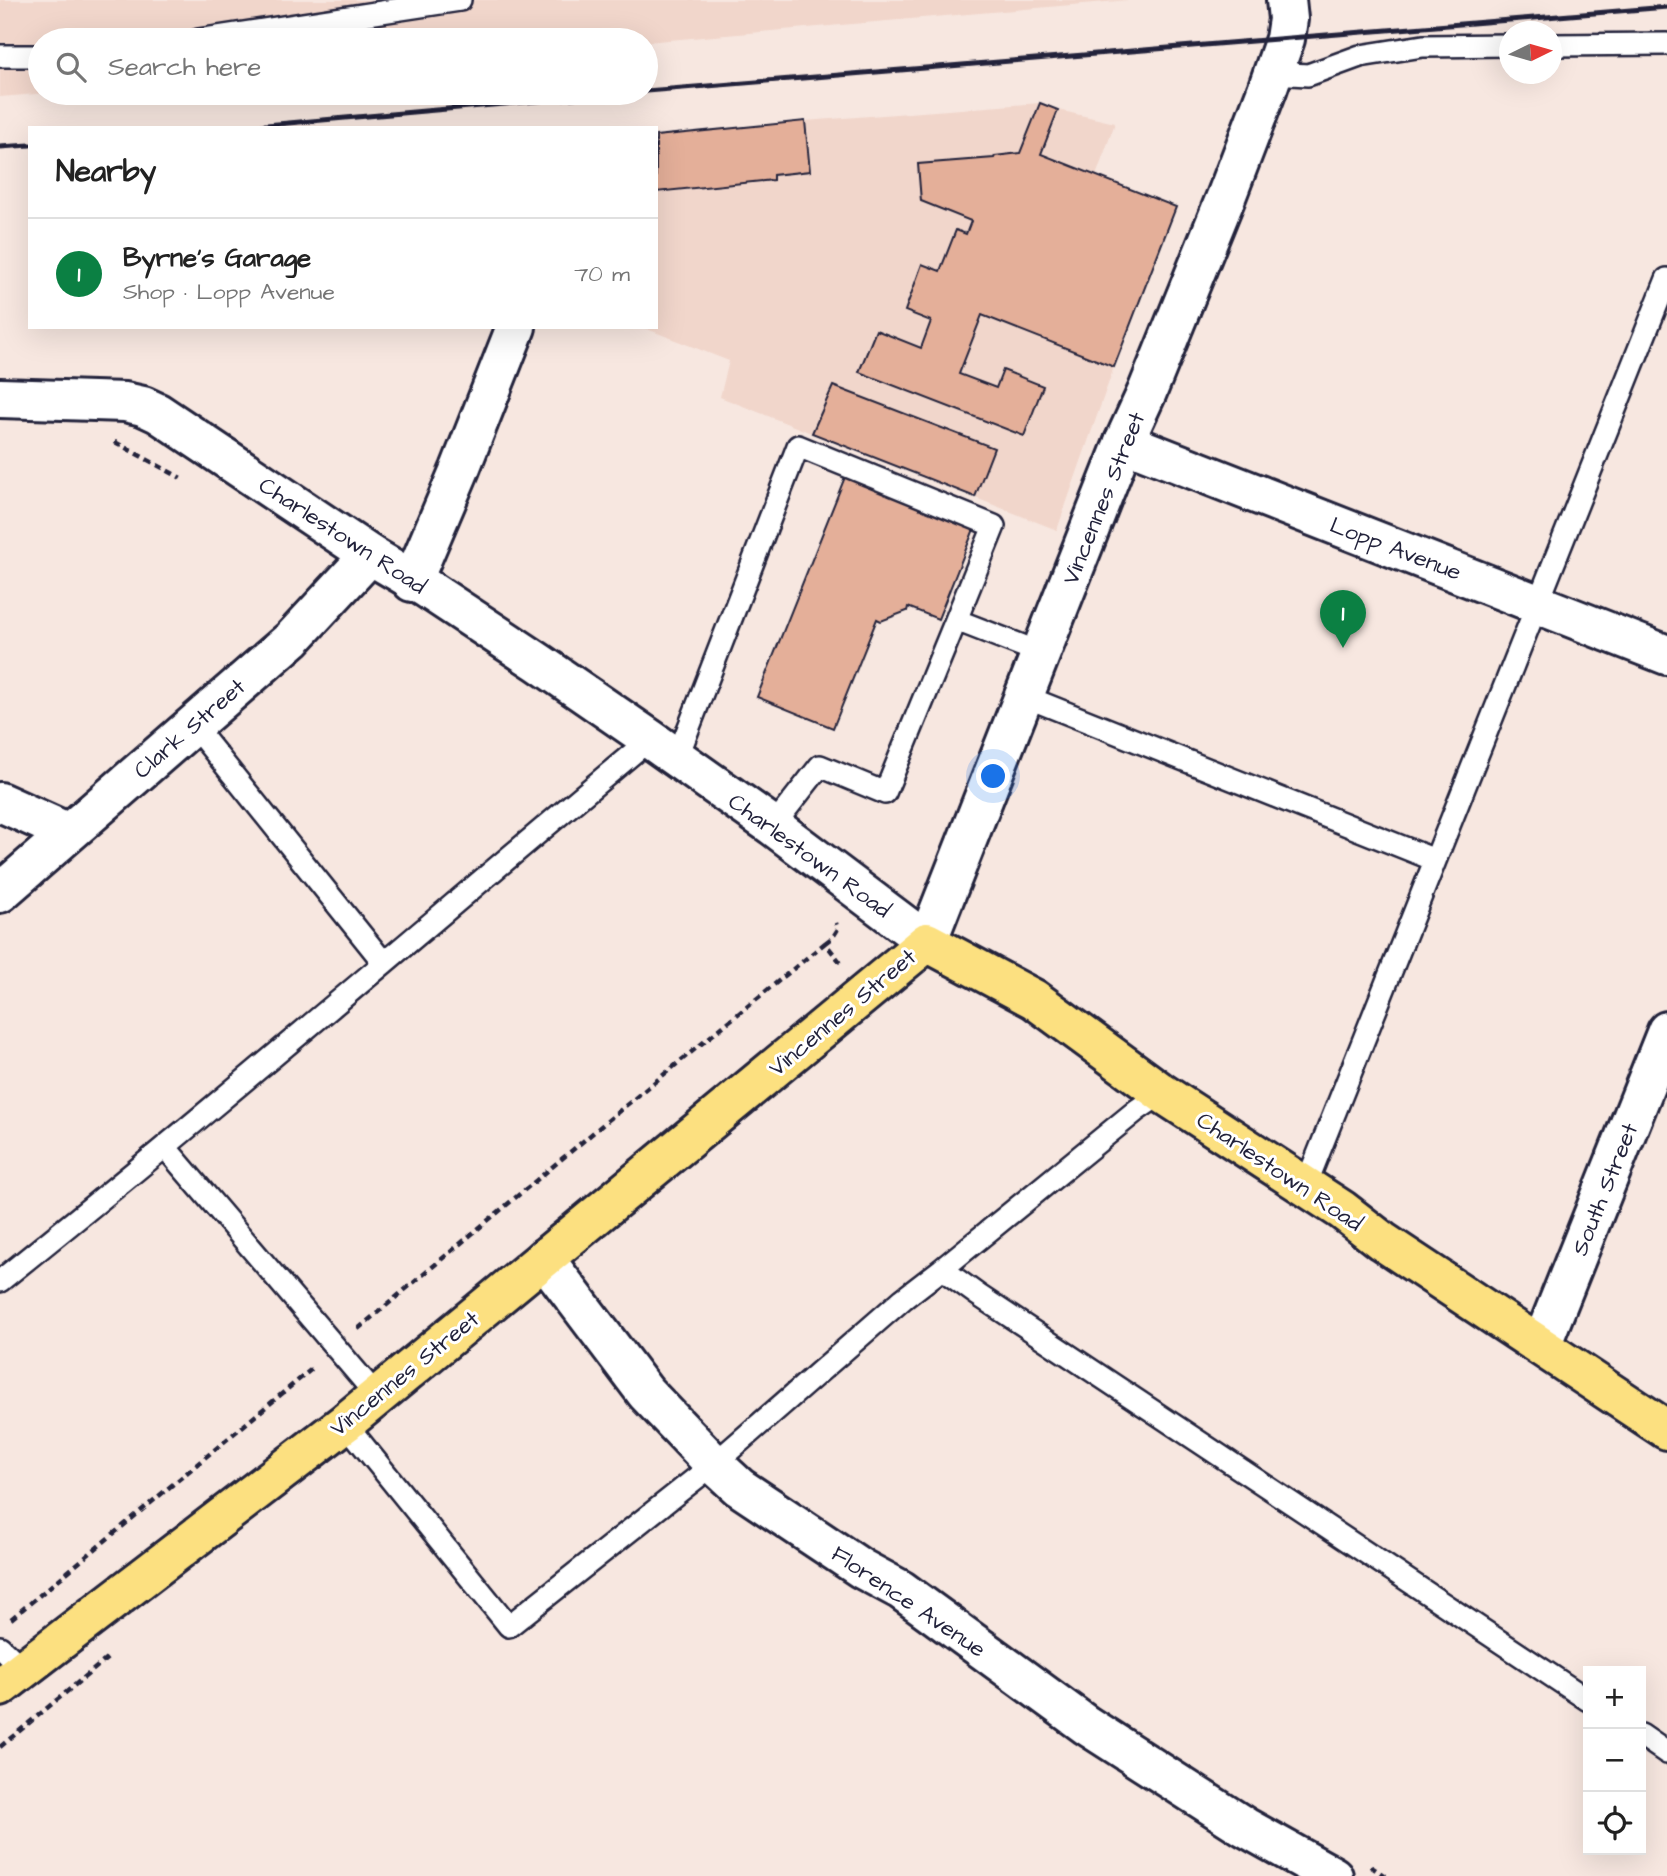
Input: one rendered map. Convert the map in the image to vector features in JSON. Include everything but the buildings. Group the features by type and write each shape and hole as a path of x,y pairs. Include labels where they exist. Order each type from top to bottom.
{"main road":[{"name":"Vincennes Street","path":"7,1667 345,1423 927,942"},
{"name":"Charlestown Road","path":"927,942 1034,999 1162,1093 1342,1210 1382,1241 1667,1430"}],"street":[{"name":"Vincennes Street","path":"927,942 1273,73 1285,39 1288,19 1286,0"},
{"path":"412,582 515,329"},
{"name":"Charlestown Road","path":"0,398 104,400 143,406 158,413 370,555 516,648 663,749 773,826 927,942"},
{"name":"Lopp Avenue","path":"1124,442 1667,654"},
{"name":"Clark Street","path":"0,893 292,639 370,555"},
{"path":"0,802 69,833"},
{"name":"South Street","path":"1541,1346 1667,1031"},
{"name":"Florence Avenue","path":"544,1258 646,1393 739,1487 862,1569 901,1590 1086,1726 1245,1827 1333,1876"}],"lane":[{"path":"277,28 460,0"},
{"path":"1562,45 1667,44"},
{"path":"1273,73 1308,75 1360,56 1423,46 1499,45"},
{"path":"0,55 28,56"},
{"path":"1305,1187 1667,279"},
{"path":"0,1281 384,964 663,749 798,446 994,526 885,793 820,766 773,826"},
{"path":"956,620 1041,653"},
{"path":"1024,696 1435,860"},
{"path":"193,725 384,964"},
{"path":"345,1423 509,1626 714,1464 903,1299 1137,1110 1162,1093"},
{"path":"165,1147 377,1396"},
{"path":"942,1269 1001,1311 1583,1697"},
{"path":"1646,1738 1667,1753"}],"path":[{"path":"109,439 192,485"},
{"path":"11,1620 618,1112 825,943 838,929 834,915"},
{"path":"825,943 865,993"}],"shaded area":[{"path":"0,0 1129,0 658,41 658,28 28,28 28,95 0,97"},
{"path":"1040,103 1058,110 1115,123 1096,176 1176,207 1114,367 1057,530 720,397 729,361 647,329 658,329 658,136 805,121"}],"railway":[{"path":"658,90 1667,7"},
{"path":"255,126 492,105"},
{"path":"0,147 28,145"}],"place":[{"name":"Byrne's Garage","path":"1343,648"}]}
